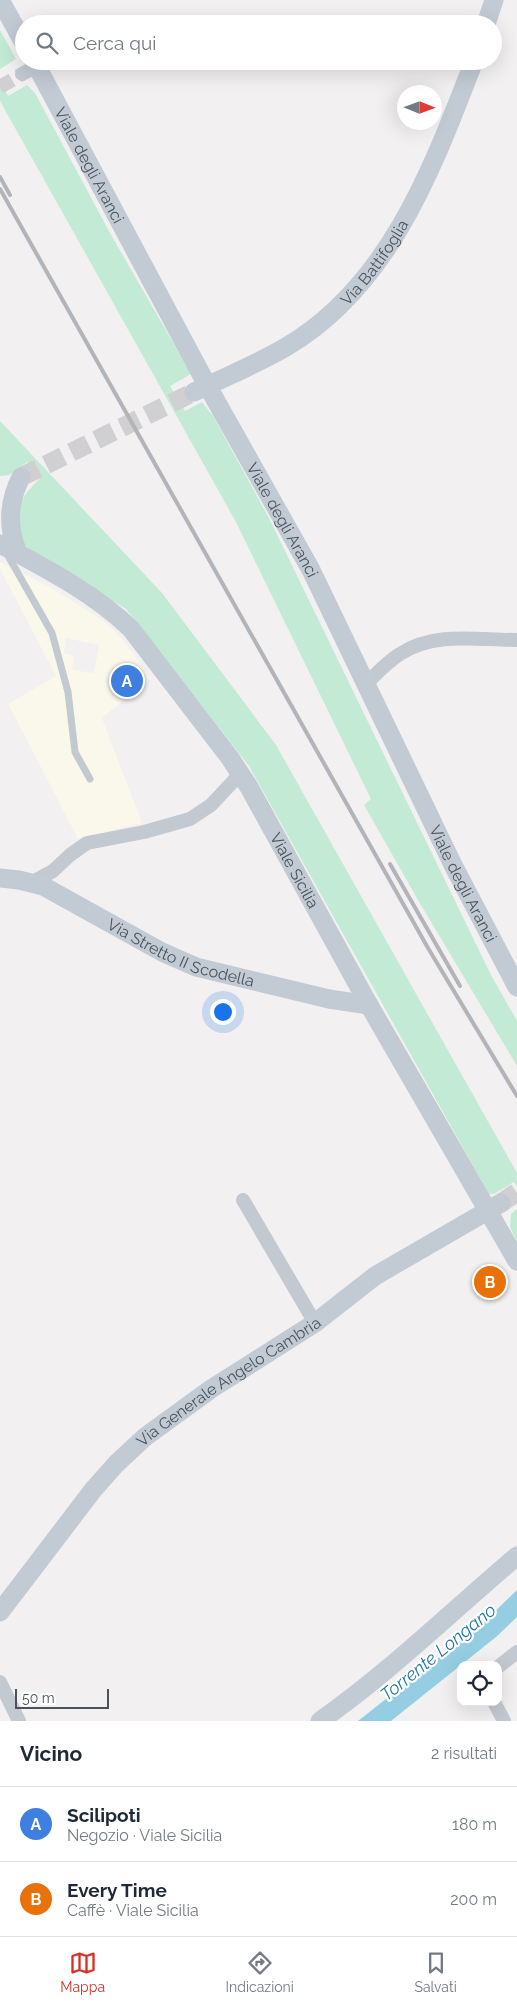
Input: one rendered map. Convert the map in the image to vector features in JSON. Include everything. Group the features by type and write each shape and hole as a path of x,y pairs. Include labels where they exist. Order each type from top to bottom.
{"street":[{"path":"0,0 15,26"},
{"path":"489,15 494,0"},
{"name":"Viale degli Aranci","path":"33,70 201,389 310,570 453,865 517,987"},
{"name":"Via Battifoglia","path":"201,389 287,346 334,312 378,262 417,200 470,70"},
{"path":"6,547 13,541 10,515 15,489 7,483"},
{"name":"Viale Sicilia","path":"6,547 109,609 131,629 241,773 370,1005 494,1207 517,1261"},
{"path":"365,685 401,653 424,643 456,637 517,640"},
{"path":"32,883 53,871 70,855 87,843 144,832 190,819 211,805 241,773"},
{"name":"Via Stretto II Scodella","path":"0,878 43,886 187,964 329,999 370,1005"},
{"path":"243,1200 315,1323"},
{"name":"Via Generale Angelo Cambria","path":"0,1612 93,1490 128,1452 172,1416 315,1323 360,1286 395,1263 494,1207"},
{"path":"320,1721 348,1702 391,1666 517,1556"},
{"path":"502,1664 517,1652"},
{"path":"0,1682 19,1721"},
{"path":"496,1706 504,1721"}],"lane":[{"path":"6,547 52,633 68,692 75,752 90,779"}],"shaded area":[{"path":"0,562 50,587 104,621 124,641 151,678 102,718 142,823 78,839 8,704 56,676 0,569","holes":["66,638 99,645 94,673 72,670 74,656 64,653"]}],"green space":[{"path":"0,30 15,60 0,69"},
{"path":"0,82 8,96 27,85 35,93 110,233 191,374 170,386 185,411 202,402 213,416 269,518 491,975 517,1021 517,1066 364,805 371,799 236,522 0,101"},
{"path":"0,421 162,593 276,745 517,1173 517,1187 514,1182 494,1194 489,1194 249,766 126,609 28,550 19,528 19,513 24,498 41,477 27,462 9,475 0,476"},
{"path":"517,1209 517,1242 510,1227 511,1214"}],"water":[{"path":"517,1590 517,1617 496,1637 466,1661 457,1661 457,1668 391,1721 358,1721 485,1621"}],"tunnel":[{"path":"0,87 22,74"},
{"path":"21,477 194,392"},
{"path":"501,1203 517,1192"}],"railway":[{"path":"0,177 10,195"},
{"path":"0,189 428,948 517,1096"},
{"path":"390,864 460,986"}],"place":[{"name":"Scilipoti","path":"127,681"},
{"name":"Every Time","path":"490,1282"}],"water label":[{"name":"Torrente Longano","path":"438,1652"}]}
